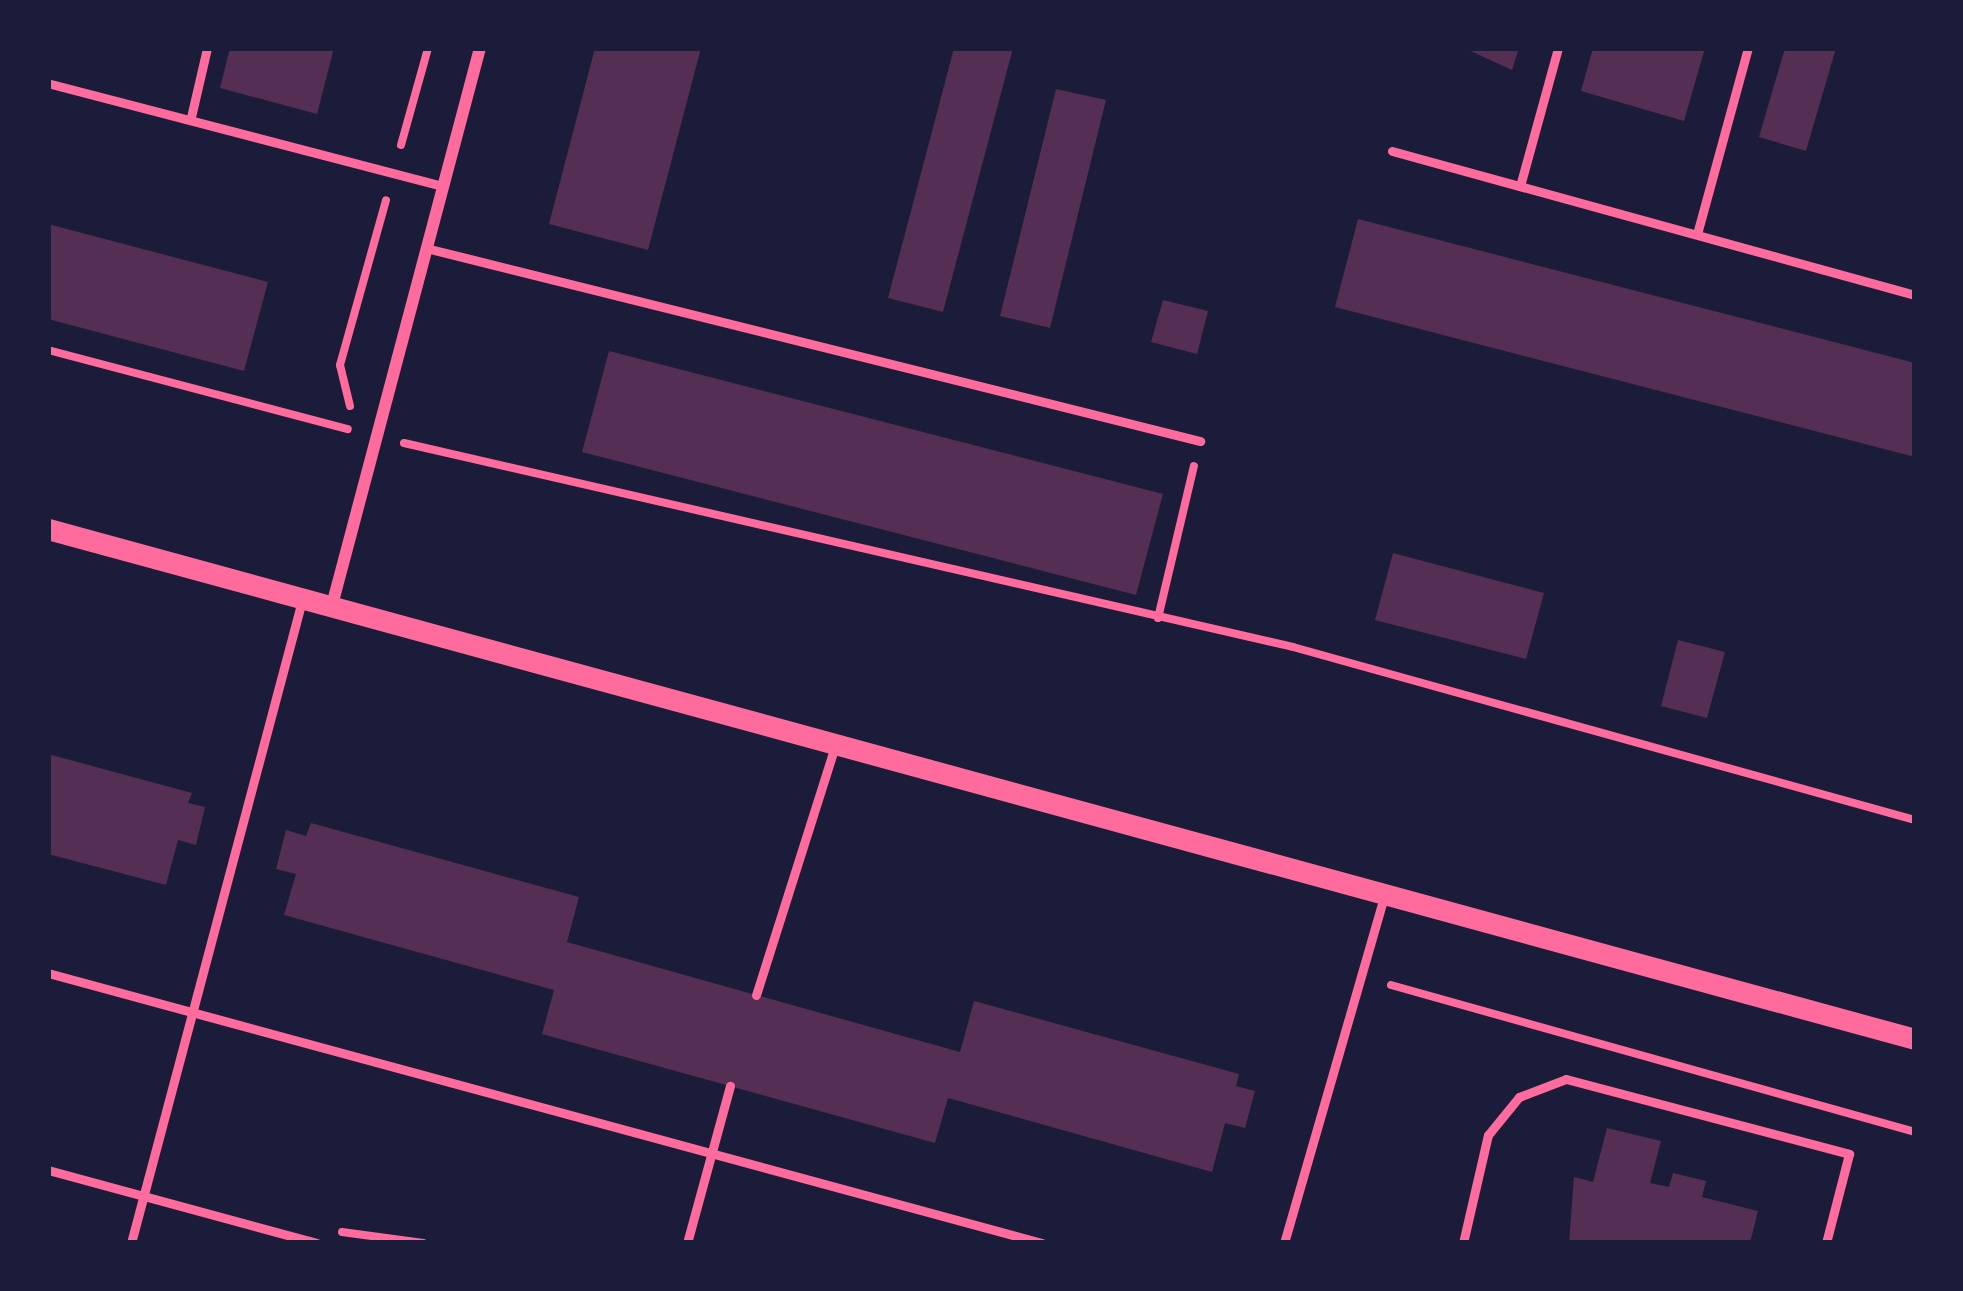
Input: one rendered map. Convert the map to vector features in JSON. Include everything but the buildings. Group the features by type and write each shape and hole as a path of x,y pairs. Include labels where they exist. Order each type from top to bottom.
{"street":[{"path":"331,612 480,48"},
{"path":"48,529 833,752 1915,1039"}],"lane":[{"path":"190,117 207,48"},
{"path":"1520,185 1558,48"},
{"path":"1696,234 1748,48"},
{"path":"51,84 442,186"},
{"path":"1392,151 1915,295"},
{"path":"426,248 1200,442"},
{"path":"131,1243 301,604"},
{"path":"756,995 833,752"},
{"path":"1284,1243 1384,895"},
{"path":"48,973 1042,1243"},
{"path":"1462,1243 1488,1135 1519,1097 1566,1079 1849,1154 1826,1243"},
{"path":"687,1243 730,1086"},
{"path":"48,1170 317,1241"}],"path":[{"path":"48,350 356,431 340,365 428,48"},
{"path":"376,437 1158,618 1915,820"},
{"path":"1158,618 1200,442"},
{"path":"1360,976 1914,1133"},
{"path":"317,1241 359,1227 423,1243"}]}
